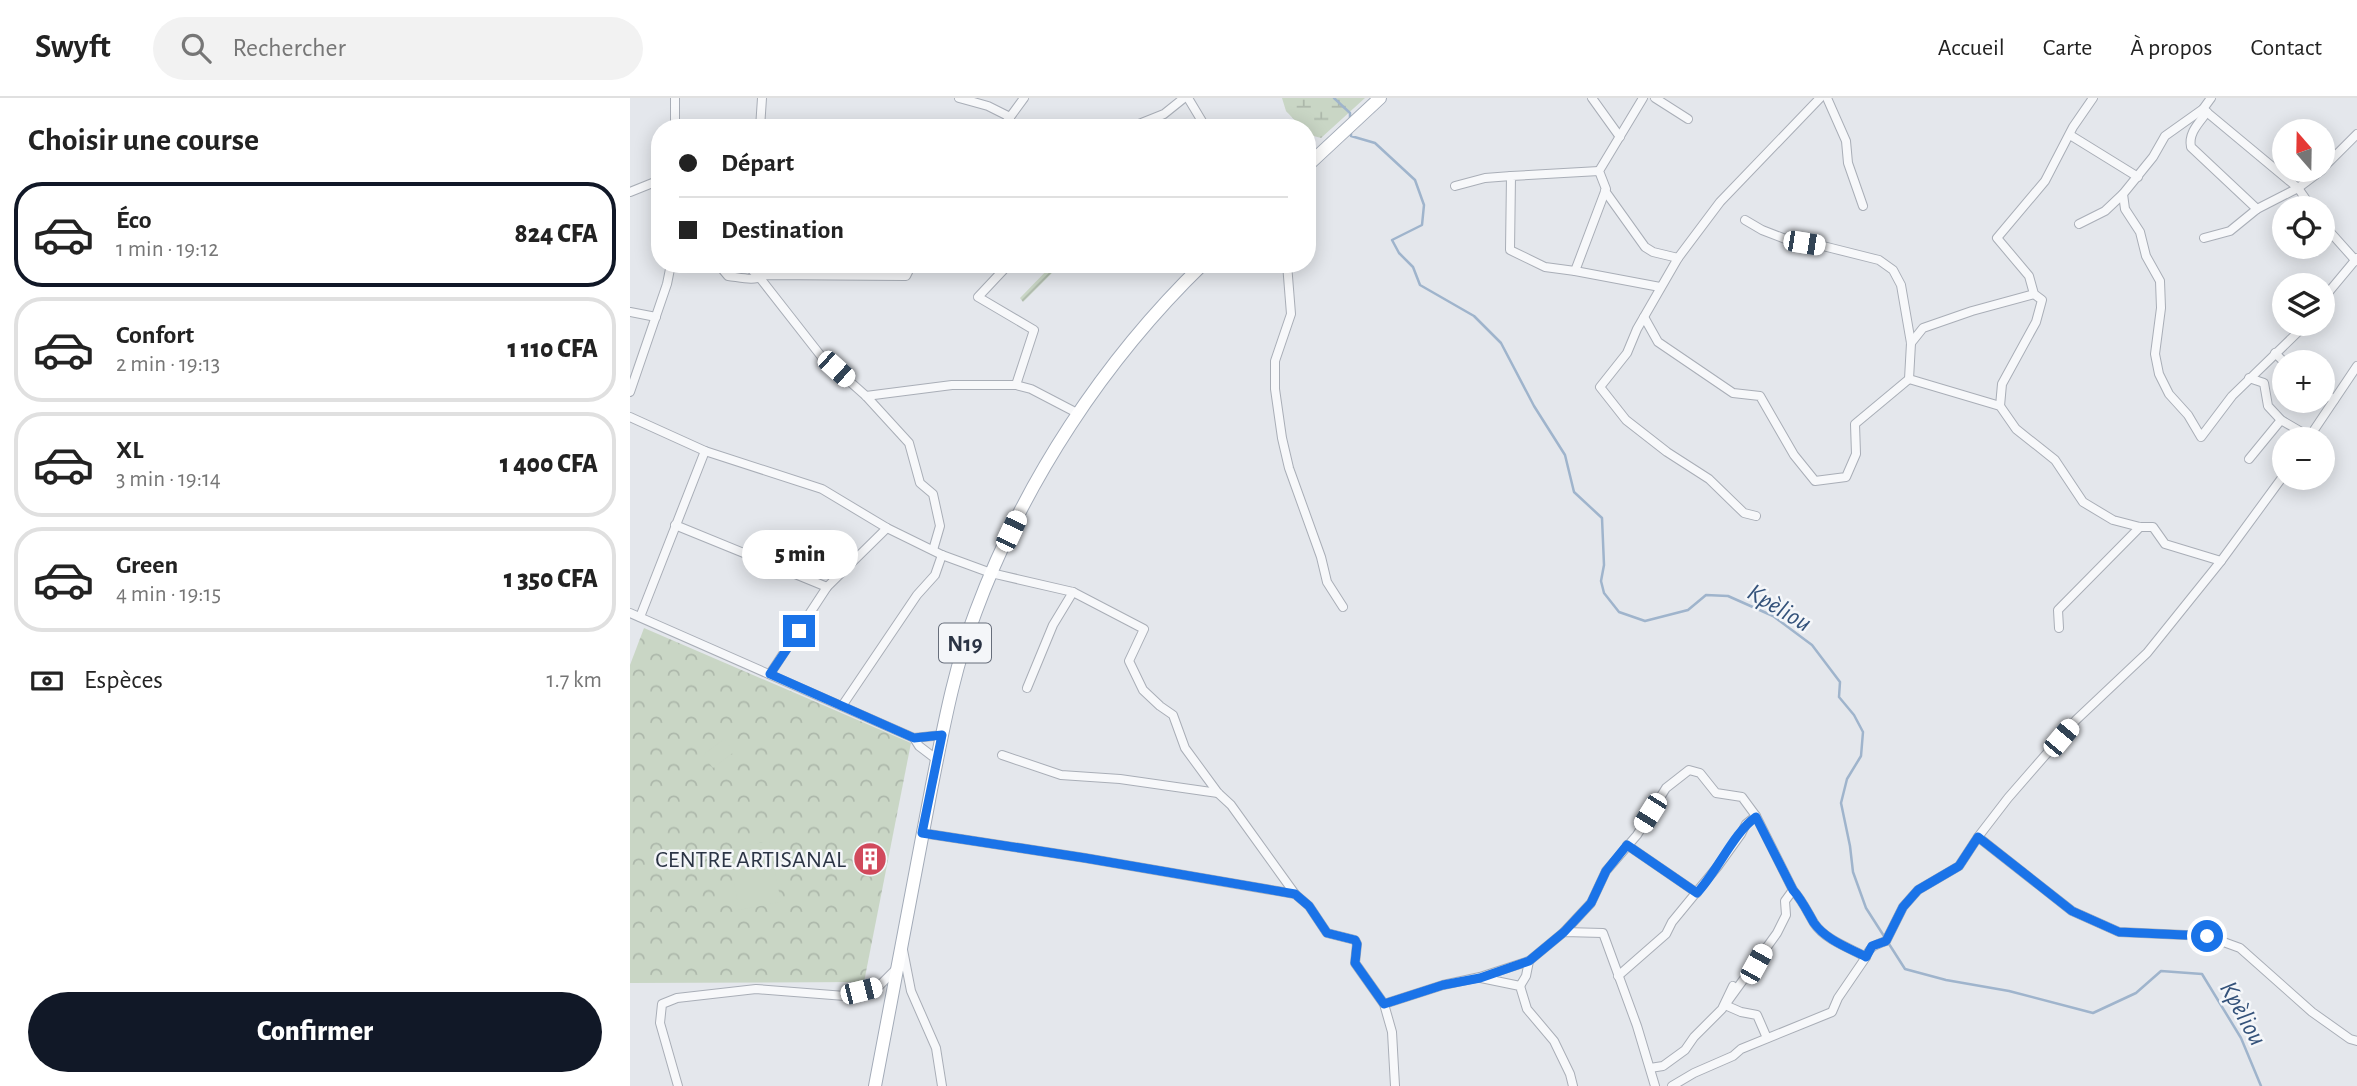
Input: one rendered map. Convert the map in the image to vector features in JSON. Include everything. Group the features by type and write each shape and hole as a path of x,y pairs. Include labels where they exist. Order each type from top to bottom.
{"main road":[{"path":"1316,158 1380,98"},
{"name":"N19","path":"875,1086 936,759 964,646 991,573 1020,511 1079,414 1118,359 1194,273"}],"street":[{"path":"675,98 675,119"},
{"path":"761,119 762,98"},
{"path":"959,98 988,106 1010,117 1024,98"},
{"path":"1152,119 1164,114 1186,98 1200,119"},
{"path":"1592,98 1620,137"},
{"path":"1643,98 1600,171 1605,191 1645,247 1653,252 1678,258"},
{"path":"1655,98 1688,119"},
{"path":"1756,516 1744,513 1709,479 1667,452 1626,420 1600,387 1628,353 1644,317 1678,258 1720,202 1820,98"},
{"path":"1826,98 1846,141 1848,163 1863,205"},
{"path":"2000,406 2002,384 2036,322 2042,300 2034,294 2029,276 1997,238 2045,181 2093,98"},
{"path":"2211,98 2189,140 2191,147 2257,209"},
{"path":"2079,224 2105,211 2138,177 2165,136 2205,110"},
{"path":"2205,110 2298,188 2304,196"},
{"path":"2335,157 2357,134"},
{"path":"2070,135 2138,177"},
{"path":"1455,186 1485,178 1600,171"},
{"path":"1511,176 1510,250 1545,267 1661,287"},
{"path":"2204,239 2230,232 2257,209 2306,182"},
{"path":"630,192 651,184"},
{"path":"1575,271 1605,191"},
{"path":"2123,194 2125,209 2140,232 2146,256 2160,281 2161,308 2155,354 2159,374 2169,394 2188,415 2201,437 2249,378 2272,356"},
{"path":"1644,317 1658,342 1734,393 1760,396 1794,455 1815,481 1846,477 1856,454 1855,424 1909,379 1911,343 1901,285 1893,270 1879,260 1788,240 1745,220"},
{"path":"2335,237 2356,259 2335,284"},
{"path":"630,393 668,273"},
{"path":"725,273 727,276 906,276 908,273"},
{"path":"758,273 821,356 866,396 909,443 920,483 933,494 940,526 933,550"},
{"path":"1001,273 978,297 1034,330 1016,385"},
{"path":"1288,273 1291,314 1275,361 1275,389 1282,438 1289,468 1321,557 1327,582 1343,607"},
{"path":"1911,343 1923,328 2034,294"},
{"path":"630,312 656,317"},
{"path":"2278,350 2294,336"},
{"path":"2335,399 2357,366"},
{"path":"2249,378 2264,383 2268,406 2292,427"},
{"path":"1909,379 2000,406 2017,429 2055,460 2083,502 2113,520 2140,527 2153,527 2165,544 2221,561"},
{"path":"866,396 952,385 1016,385 1031,389 1079,414"},
{"path":"630,417 705,451 822,489 887,528 942,555 991,573 1073,592 1144,629 1129,661 1134,674 1153,700 1173,715 1185,748 1218,793 1231,805 1295,894 1309,906 1327,933 1355,940 1355,963 1384,1004 1392,1032 1395,1086"},
{"path":"2249,458 2281,420"},
{"path":"640,617 705,451"},
{"path":"1672,1086 1733,1056 1741,1049 1832,1012 1838,998 1872,946 1886,941 1903,907 1918,890 1959,866 2008,797 2076,720 2147,653 2221,561 2273,490"},
{"path":"675,524 827,587"},
{"path":"2059,628 2057,610 2140,527"},
{"path":"770,674 827,587 887,528"},
{"path":"842,706 917,595 935,575 942,555"},
{"path":"1027,688 1053,625 1073,592"},
{"path":"630,613 914,738 942,735"},
{"path":"914,738 919,746 936,759"},
{"path":"1002,755 1061,775 1120,779 1218,793"},
{"path":"1384,1004 1443,985 1480,978 1529,961 1564,932 1591,903 1606,871 1637,835 1666,788 1689,770 1700,773 1716,793 1742,797 1756,817 1793,890 1815,924 1838,943 1866,957"},
{"path":"1619,976 1665,933 1728,852 1746,824 1756,817"},
{"path":"922,833 1295,894"},
{"path":"1978,837 2072,911 2119,932 2207,936 2240,948 2312,1012 2357,1041"},
{"path":"1627,845 1697,893"},
{"path":"1650,1068 1663,1066 1685,1050 1694,1037 1717,1016 1777,933 1786,915 1785,901 1793,890"},
{"path":"1564,932 1602,933 1655,1086"},
{"path":"902,944 911,991 936,1048 942,1086"},
{"path":"1529,961 1520,986 1527,1009 1554,1041 1573,1086"},
{"path":"678,1086 660,1023 662,1004 677,998 756,989 811,991 845,996 878,987 898,967"},
{"path":"1480,978 1520,986"},
{"path":"1725,1005 1733,986"},
{"path":"1725,1005 1757,1015 1768,1038"}],"green space":[{"path":"1282,98 1365,98 1321,138 1316,137 1316,119 1294,119 1286,111"},
{"path":"1044,273 1052,273 1023,302 1020,298"},
{"path":"644,628 911,743 864,982 630,983 630,665"},
{"path":"724,739 734,752 713,768 703,755"},
{"path":"769,841 781,902 739,910 728,849"}],"waterway":[{"path":"1334,98 1350,113 1350,118"},
{"name":"Kpèliou","path":"1351,132 1351,136 1375,143 1415,180 1424,205 1422,225 1392,240 1399,253 1413,267 1420,285 1474,316 1501,343 1534,406 1565,455 1574,492 1602,518 1604,565 1601,581 1604,593 1619,612 1645,621 1688,610 1706,595 1728,596 1773,616 1812,645 1840,682 1839,697 1854,715 1863,732 1861,756 1847,779 1841,803 1853,872 1866,908 1905,969 1946,980 2009,991 2093,1013 2136,993 2161,971 2202,974 2241,1038 2261,1086"}],"place":[{"name":"CENTRE ARTISANAL","path":"870,859"}],"route":[{"path":"799,631 770,674 914,738 942,735 922,833 1295,894 1309,906 1327,933 1355,940 1355,963 1384,1004 1443,985 1480,978 1529,961 1564,932 1591,903 1606,871 1627,845 1697,893 1746,824 1756,817 1793,890 1815,924 1838,943 1866,957 1872,946 1886,941 1903,907 1918,890 1959,866 1978,837 2072,911 2119,932 2207,936"}]}
